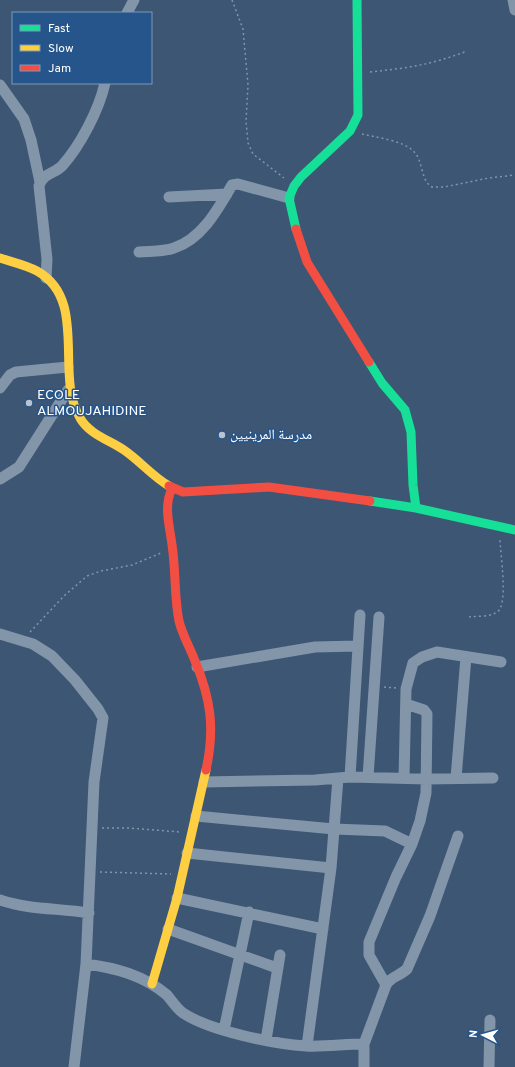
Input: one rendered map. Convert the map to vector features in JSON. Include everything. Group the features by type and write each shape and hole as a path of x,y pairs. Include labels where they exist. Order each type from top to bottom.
{"street":[{"path":"128,12 134,0"},
{"path":"357,0 356,44 359,74 358,115 350,131 294,186 290,198 297,235 306,262 382,383 405,410 411,432 413,485 416,508"},
{"path":"513,0 515,10"},
{"path":"40,182 47,174 61,167 77,146 95,112 102,94 104,84"},
{"path":"0,85 24,119 31,140 40,182 39,191 48,258 46,278"},
{"path":"139,252 172,249 185,244 201,230 218,210 232,185 238,184 290,198"},
{"path":"169,197 227,194"},
{"path":"0,258 35,271 46,278 57,290 66,314 69,338 68,390 77,415 87,427 127,452 172,489 183,492 268,486 416,508 515,530"},
{"path":"0,388 10,375 16,372 68,367"},
{"path":"0,479 19,467 68,390"},
{"path":"152,984 177,898 204,782 208,762 212,722 209,699 179,622 173,550 167,507 168,497 172,489"},
{"path":"350,777 360,615"},
{"path":"368,777 380,617"},
{"path":"0,634 22,640 39,647 52,656 75,680 102,715 103,722 94,782 86,964 74,1067"},
{"path":"197,667 315,647 358,646"},
{"path":"404,778 406,689 412,666 422,657 437,652 466,658 501,662"},
{"path":"456,778 466,658"},
{"path":"386,985 369,955 369,942 396,877 412,844 425,801 427,714 424,710 406,704"},
{"path":"204,782 315,780 350,777 426,779 493,778"},
{"path":"307,1046 331,868 338,778"},
{"path":"196,816 334,829 385,831 412,844"},
{"path":"364,1067 364,1044 386,985 391,978 400,974 407,968 430,916 458,836"},
{"path":"187,853 331,868"},
{"path":"177,898 249,912 323,929"},
{"path":"0,900 32,908 72,910 89,913"},
{"path":"224,1030 249,912"},
{"path":"168,929 277,968"},
{"path":"266,1040 280,955"},
{"path":"86,964 118,969 134,975 152,984 167,996 183,1013 224,1030 266,1040 307,1046 364,1044"},
{"path":"489,1067 490,1020"}],"path":[{"path":"232,0 243,29 248,85 246,121 248,143 253,154 294,186"},
{"path":"359,74 422,66 441,62 466,51"},
{"path":"350,131 388,140 412,149 421,163 426,182 432,187 444,187 489,178 515,175"},
{"path":"469,617 495,613 502,607 503,597 499,527"},
{"path":"22,640 39,624 64,596 87,576 101,570 132,565 173,550"},
{"path":"374,686 406,689"},
{"path":"92,828 129,828 192,834"},
{"path":"91,872 182,874"}],"traffic: fast":[{"path":"296,229 289,198 294,186 301,177 350,131 358,115 357,0"},
{"path":"369,362 382,383 405,410 411,432 413,485 416,508"},
{"path":"370,501 416,508 515,530"}],"traffic: slow":[{"path":"0,258 24,265 37,271 53,284 62,300 67,319 70,381 73,401 84,424 94,433 124,450 157,478 169,486"},
{"path":"152,984 177,898 206,770"}],"traffic: jam":[{"path":"296,229 307,262 369,362"},
{"path":"169,486 183,492 269,487 370,501"},
{"path":"172,489 169,496 168,509 177,612 182,631 205,688 210,714 211,728 209,755 206,770"}],"place":[{"name":"ECOLE ALMOUJAHIDINE","path":"29,403"},
{"name":"مدرسة المرينيين","path":"222,435"}]}
